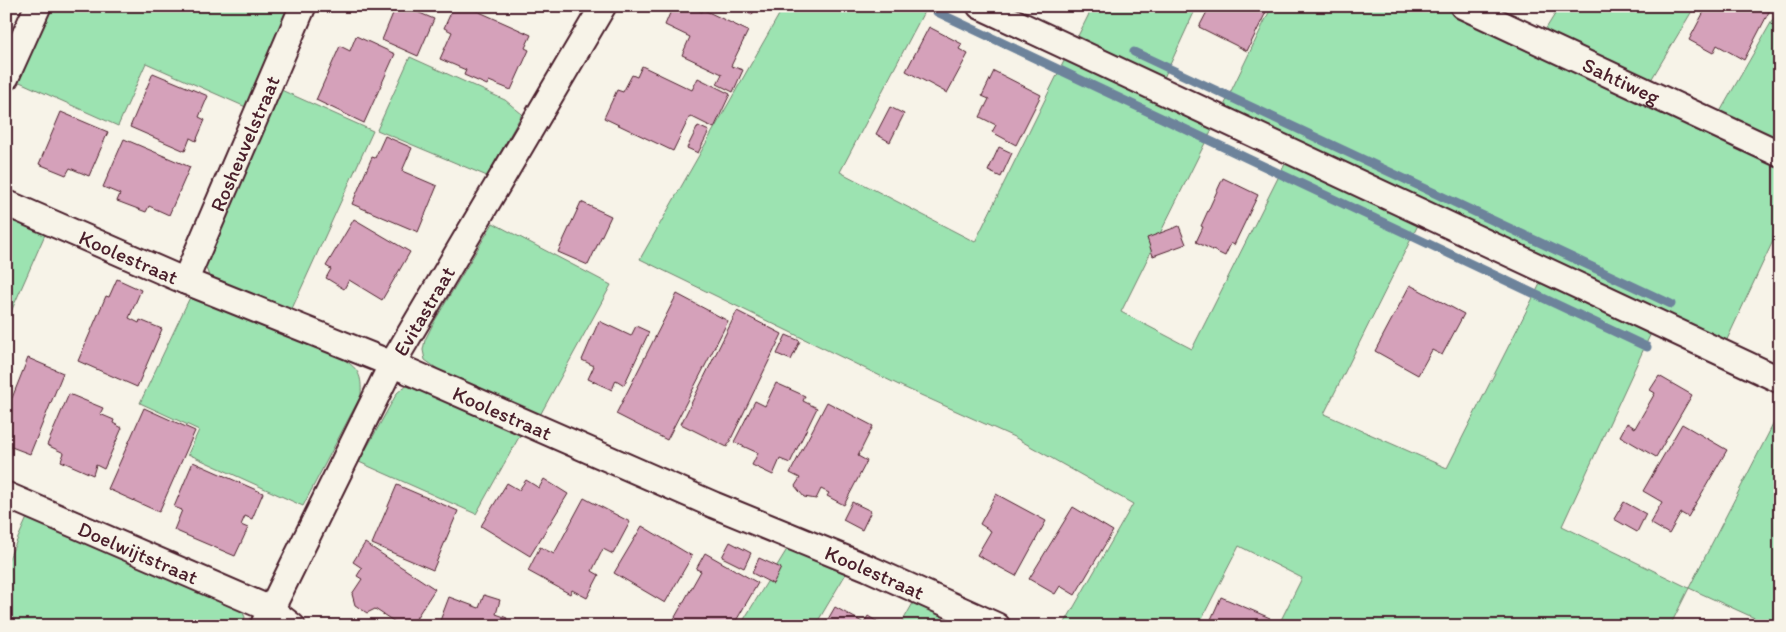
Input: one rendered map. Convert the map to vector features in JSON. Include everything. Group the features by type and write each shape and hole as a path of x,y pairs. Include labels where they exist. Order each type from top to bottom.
{"street":[{"path":"6,77 38,6"},
{"name":"Rosheuvelstraat","path":"184,281 303,6"},
{"name":"Evitastraat","path":"266,617 392,364 603,6"},
{"path":"980,6 1780,380"},
{"name":"Sahtiweg","path":"1462,6 1780,154"},
{"name":"Koolestraat","path":"6,203 184,281 392,364 714,505 868,568 997,626"},
{"name":"Doelwijtstraat","path":"6,495 266,617 292,626"}],"green space":[{"path":"45,6 293,6 248,108 146,63 118,126 13,79"},
{"path":"784,6 927,6 840,172 975,242 1066,57 1213,127 1121,312 1192,349 1287,160 1420,221 1324,414 1447,468 1543,278 1652,331 1562,526 1689,588 1670,626 1278,626 1302,578 1239,546 1198,626 1063,626 1133,504 1014,437 903,387 640,259"},
{"path":"1093,6 1197,6 1162,82 1076,40"},
{"path":"1272,6 1445,6 1780,162 1780,226 1724,346 1220,114"},
{"path":"1560,6 1695,6 1648,85 1542,35"},
{"path":"1780,7 1780,146 1717,117"},
{"path":"410,57 505,100 522,114 487,176 377,130"},
{"path":"279,89 373,131 290,313 218,282 209,276 204,263"},
{"path":"6,212 47,230 6,323"},
{"path":"493,223 611,285 539,417 453,380 425,360 423,350 425,340"},
{"path":"192,293 343,359 356,370 361,383 361,395 303,506 188,454 199,430 140,403"},
{"path":"413,385 523,430 476,514 359,462 397,393 404,387"},
{"path":"1780,411 1780,626 1772,626 1689,588"},
{"path":"30,511 240,607 245,617 243,626 6,626 6,565"},
{"path":"789,546 847,572 815,626 740,626"},
{"path":"917,596 981,626 900,626"}],"building":[{"path":"396,6 403,6 434,19 418,56 382,40"},
{"path":"454,6 466,6 531,35 525,48 529,50 511,90 489,81 487,85 464,75 466,70 440,59 452,32 444,28"},
{"path":"673,6 689,6 702,12 704,10 748,31 731,66 743,70 733,92 717,84 722,74 682,55 690,37 665,25"},
{"path":"734,6 756,6 752,15"},
{"path":"1210,6 1269,6 1247,51 1199,27"},
{"path":"1707,6 1772,6 1744,60 1717,45 1713,53 1689,40"},
{"path":"929,27 962,44 959,49 968,54 947,93 906,71"},
{"path":"356,36 395,54 364,123 316,100 340,46 350,51"},
{"path":"642,66 692,90 698,78 730,94 714,128 690,116 673,151 604,118 617,90 623,92 632,75 637,77"},
{"path":"994,71 1041,95 1016,145 992,132 996,125 980,117 989,99 982,96"},
{"path":"153,73 208,96 199,117 205,120 196,141 190,138 185,151 130,127"},
{"path":"890,107 904,114 890,142 876,134"},
{"path":"61,112 108,132 89,176 70,168 66,175 39,164"},
{"path":"698,126 709,131 698,153 687,148"},
{"path":"385,136 412,148 402,171 437,186 418,232 352,204 372,157 375,158"},
{"path":"124,139 190,167 169,215 149,206 146,212 117,201 120,194 103,187"},
{"path":"999,147 1012,153 1001,177 988,171"},
{"path":"1223,178 1258,195 1234,245 1231,243 1225,256 1196,242 1203,227 1201,226"},
{"path":"581,202 611,216 588,265 558,252"},
{"path":"354,219 410,252 382,300 349,280 344,289 326,278 331,269 326,266"},
{"path":"1179,226 1186,244 1153,256 1147,238"},
{"path":"1780,242 1780,253 1775,250"},
{"path":"117,279 141,290 129,318 139,323 140,320 162,329 137,387 78,361 106,296 109,297"},
{"path":"1410,285 1464,314 1442,355 1432,350 1418,375 1375,351"},
{"path":"677,294 728,321 667,440 616,414"},
{"path":"737,311 782,334 727,447 681,424"},
{"path":"599,321 631,336 636,326 649,332 624,385 616,380 612,390 588,379 594,366 582,360"},
{"path":"786,335 800,341 791,360 777,354"},
{"path":"28,358 63,373 30,454 6,445 6,396 12,398"},
{"path":"1659,376 1692,395 1656,457 1620,436 1627,423 1635,428 1655,393 1650,390"},
{"path":"776,383 805,396 803,401 817,408 790,463 780,459 773,475 752,465 758,453 734,442 755,401 765,406"},
{"path":"69,394 103,408 100,414 114,420 113,423 122,428 104,469 96,465 93,475 61,461 64,453 47,445"},
{"path":"827,402 873,426 858,456 867,461 844,505 827,496 829,493 821,489 816,499 804,497 795,486 800,478 790,473"},
{"path":"144,408 195,431 159,512 108,489"},
{"path":"1682,424 1727,450 1688,517 1681,513 1669,534 1650,523 1662,502 1643,491"},
{"path":"193,462 263,493 252,519 245,516 241,525 248,528 235,556 174,530 182,510 174,507"},
{"path":"544,479 568,494 530,556 481,526 507,483 519,490 526,480 539,488"},
{"path":"397,485 458,511 433,570 372,544"},
{"path":"996,494 1046,521 1016,576 977,555 991,531 980,524"},
{"path":"584,498 630,522 613,554 603,549 592,571 599,575 587,598 572,590 570,594 528,571 540,547 554,554"},
{"path":"852,502 871,511 862,530 843,520"},
{"path":"1624,502 1646,514 1637,532 1614,519"},
{"path":"1073,507 1113,531 1075,595 1060,586 1055,594 1029,579"},
{"path":"642,526 692,556 665,603 614,573"},
{"path":"730,542 751,553 744,568 722,557"},
{"path":"365,543 435,589 411,626 401,626 375,609 367,613 355,605 352,594 362,579 357,576 362,568 353,562"},
{"path":"705,553 758,583 733,626 670,626 701,571 696,569"},
{"path":"759,558 781,568 773,584 752,573"},
{"path":"484,595 500,600 496,614 507,618 504,626 438,626 449,597 479,608"},
{"path":"1221,597 1270,618 1267,626 1208,626"},
{"path":"835,607 864,623 868,616 884,626 824,626"}],"waterway":[{"path":"937,12 1647,347"},
{"path":"1134,52 1671,304"}]}
